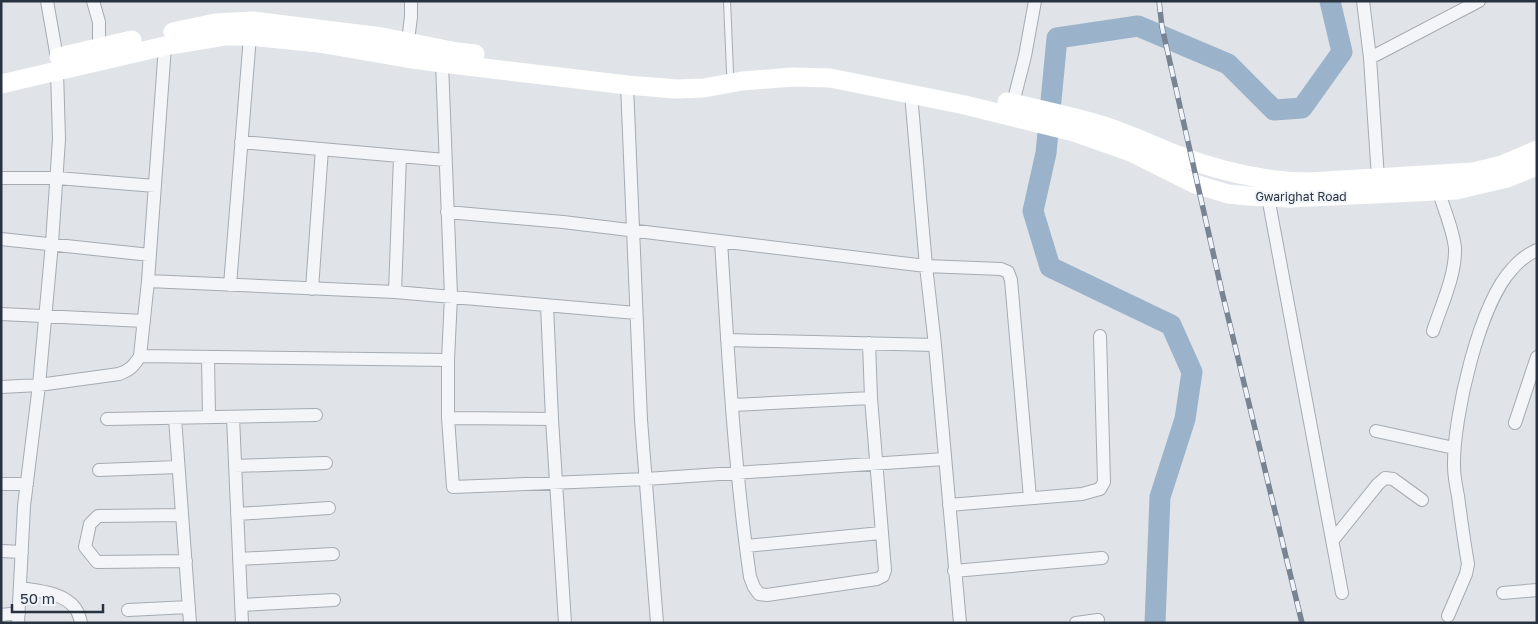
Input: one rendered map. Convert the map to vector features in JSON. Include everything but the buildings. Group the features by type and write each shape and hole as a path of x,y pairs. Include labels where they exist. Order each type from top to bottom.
{"street":[{"path":"1,615 18,618 27,484 40,385 57,178 59,139 57,64 47,1"},
{"path":"93,1 99,22 99,48"},
{"path":"407,50 411,1"},
{"path":"1020,110 1025,56 1035,1"},
{"path":"1363,1 1370,58 1378,178"},
{"path":"1370,58 1479,1"},
{"path":"1,84 99,48 215,24 253,21 356,33 442,63 627,85 704,88 742,81 792,76 830,78 911,94 1020,110"},
{"path":"1,73 226,36 250,36 407,50 457,52 614,72 678,76 788,65 814,66 883,75 1077,126 1110,128 1179,156 1253,177 1285,182 1445,175 1473,172 1502,165 1537,150"},
{"path":"230,285 250,36"},
{"path":"1,387 40,385 119,374 130,370 140,356 148,281 165,46"},
{"path":"442,63 451,296 448,418 454,487 646,479 945,459"},
{"path":"627,85 641,420 657,623"},
{"path":"911,94 960,623"},
{"name":"Gwarighat Road","path":"1077,126 1195,184 1228,194 1289,198 1439,192 1507,178 1537,166"},
{"path":"241,142 445,160"},
{"path":"312,289 322,149"},
{"path":"395,292 400,156"},
{"path":"1,178 57,178 155,186"},
{"path":"1432,332 1454,262 1455,247 1439,192"},
{"path":"1268,197 1342,593"},
{"path":"447,212 563,222 926,266 1001,269 1008,272 1011,280 1030,498"},
{"path":"1,239 150,255"},
{"path":"721,241 737,472 750,578 759,594 767,595 877,579 883,576 885,570 875,464 869,344"},
{"path":"1448,616 1466,574 1468,564 1454,468 1454,448 1466,379 1487,312 1499,288 1512,269 1525,257 1537,250"},
{"path":"148,281 395,292 636,313"},
{"path":"547,305 565,623"},
{"path":"1,314 144,321"},
{"path":"949,505 1082,494 1100,489 1104,482 1100,336"},
{"path":"727,340 935,345"},
{"path":"140,356 448,360"},
{"path":"1515,423 1537,356"},
{"path":"208,357 209,417"},
{"path":"732,405 871,398"},
{"path":"108,419 316,415"},
{"path":"233,417 242,623"},
{"path":"175,418 190,623"},
{"path":"448,418 552,419"},
{"path":"1376,431 1454,448"},
{"path":"235,466 326,463"},
{"path":"99,470 178,467"},
{"path":"1333,540 1378,484 1385,478 1393,479 1422,500"},
{"path":"1,484 27,484"},
{"path":"237,514 329,508"},
{"path":"182,514 98,516 90,524 85,547 97,562 186,561"},
{"path":"746,546 881,533"},
{"path":"1,551 22,552"},
{"path":"239,559 333,554"},
{"path":"954,571 1102,558"},
{"path":"20,588 54,594 66,600 75,608 81,623"},
{"path":"1503,594 1537,590"},
{"path":"241,605 334,600"},
{"path":"128,610 189,607"},
{"path":"1076,623 1098,620"}],"lane":[{"path":"727,1 730,72"}],"waterway":[{"path":"1155,623 1160,497 1185,419 1192,372 1171,325 1050,267 1033,211 1046,153 1057,38 1138,26 1228,64 1274,110 1302,108 1342,52 1330,1"}],"railway":[{"path":"1159,1 1162,27 1222,292 1302,623"}]}
